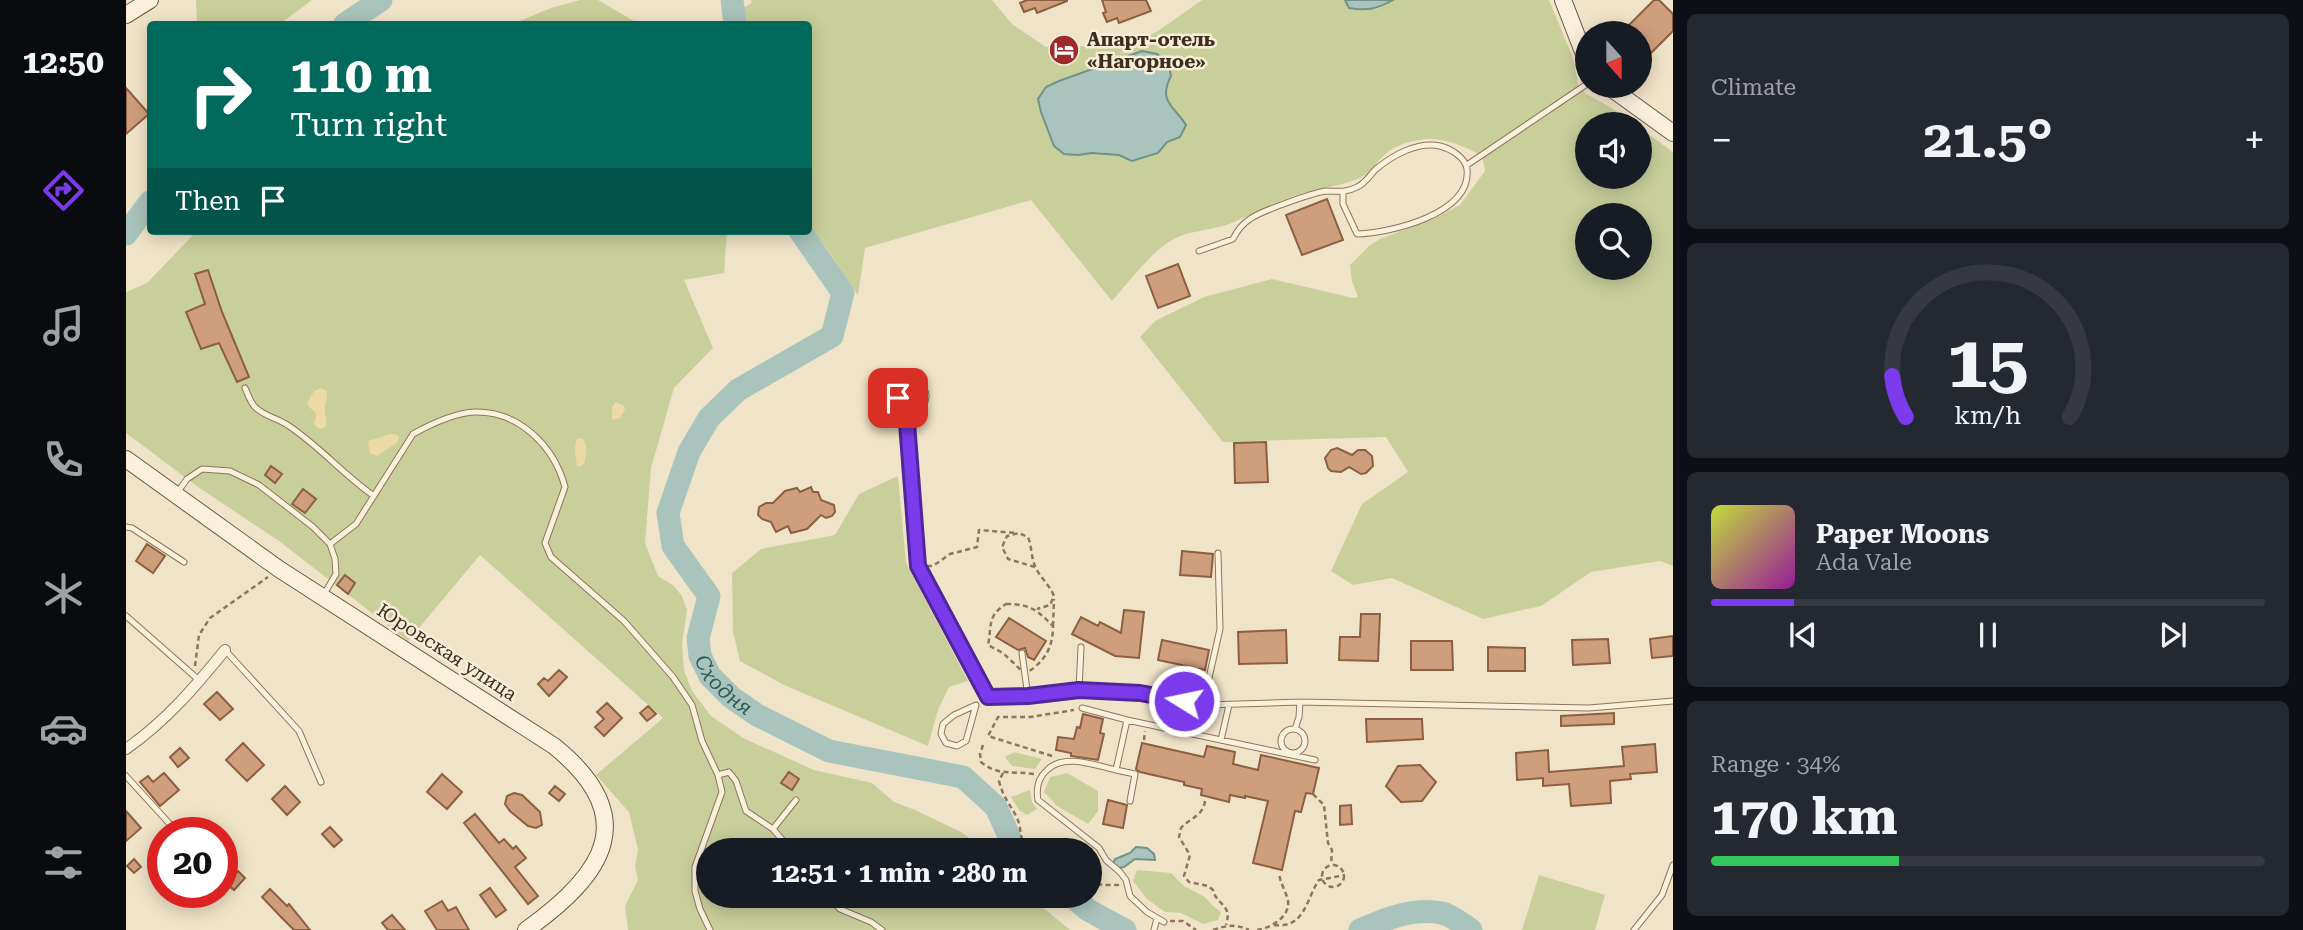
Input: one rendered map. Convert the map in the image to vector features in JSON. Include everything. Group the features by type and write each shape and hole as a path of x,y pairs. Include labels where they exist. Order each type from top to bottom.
{"street":[{"path":"126,15 150,0"},
{"path":"1563,0 1575,31"},
{"path":"1625,98 1673,133"},
{"name":"Юровская улица","path":"126,459 279,569 554,746 576,763 598,794 606,822 605,838 600,853 575,888 526,930"},
{"path":"126,749 152,731 225,650"}],"lane":[{"path":"1466,165 1575,92"},
{"path":"1199,251 1233,239 1249,219 1261,213 1324,191 1343,192 1360,186 1393,156 1426,145 1450,150 1466,165 1465,185 1458,198 1445,209 1394,230 1357,234 1343,204 1343,192"},
{"path":"906,410 919,408 925,400 925,390 916,382 905,383 898,392 900,403 906,410 918,566 988,697"},
{"path":"244,388 253,405 261,412 286,424 374,496"},
{"path":"330,544 356,524 413,434 457,415 476,412 510,419 538,437 557,466 565,487 545,543 551,557 624,621 673,677 692,705 702,741 718,775 722,792 695,867 695,891 710,930"},
{"path":"175,495 187,479 202,470 212,469 237,474 259,485 313,527 330,544 336,574 323,597"},
{"path":"126,527 132,528 184,562"},
{"path":"1206,705 1206,691 1220,629 1218,553"},
{"path":"126,616 197,678"},
{"path":"1079,690 1081,647"},
{"path":"225,650 299,731 321,782"},
{"path":"1022,653 1028,696"},
{"path":"976,705 965,741 957,746 946,743 941,734 943,723 988,697 1079,690 1140,693 1206,705 1300,702 1590,708 1673,701"},
{"path":"1295,729 1300,702"},
{"path":"1221,740 1228,705"},
{"path":"1083,708 1315,760"},
{"path":"1116,770 1127,720"},
{"path":"1295,729 1303,735 1304,744 1298,752 1289,754 1282,747 1281,738 1286,731 1295,729"},
{"path":"1130,801 1135,774 1074,761 1054,763 1041,775 1036,792 1038,800 1099,848 1106,860 1120,872 1130,896 1147,912 1164,922"},
{"path":"718,775 729,772 736,781 746,811 773,829 781,838"},
{"path":"126,776 163,817"},
{"path":"773,829 796,800"},
{"path":"1634,930 1662,895 1673,865"},
{"path":"839,908 871,922 882,930"},
{"path":"1154,930 1157,918"}],"path":[{"path":"918,566 933,566 950,554 977,547 979,530 1019,533 1028,537 1035,567 1054,596 1053,626 1051,648 1038,666 1025,674 1003,653 988,645 994,611 1006,604 1021,604 1037,609 1053,626"},
{"path":"1019,533 1007,536 1002,547 1008,559 1035,567"},
{"path":"197,678 199,635 209,618 279,569"},
{"path":"1037,609 1050,605 1054,596"},
{"path":"1064,762 1043,752 988,736 998,717 1030,717 1083,708"},
{"path":"983,745 981,762 989,769 1003,773 1041,775"},
{"path":"1003,773 999,781 1003,797 1018,820 1021,838"},
{"path":"1257,930 1273,925 1283,926 1296,919 1306,908 1324,870 1331,864 1332,850 1328,843 1324,805 1313,794"},
{"path":"1205,801 1204,808 1196,817 1181,828 1179,837 1190,855 1184,876 1189,882 1208,886 1213,890 1214,896 1226,908 1226,925"},
{"path":"1331,864 1339,866 1345,875"},
{"path":"1273,925 1286,913 1288,902 1279,881 1279,873"},
{"path":"1322,878 1326,886 1334,888 1342,883 1345,875"},
{"path":"1322,878 1345,875"},
{"path":"1102,885 1121,885 1128,888"},
{"path":"1164,922 1183,921 1196,930"},
{"path":"1213,930 1226,925 1250,930"}],"green space":[{"path":"196,0 312,0 284,21 197,21"},
{"path":"580,0 598,0 634,21 520,21"},
{"path":"751,0 992,0 1012,24 1046,47 1103,46 1146,37 1202,0 1345,0 1349,8 1377,9 1393,0 1549,0 1573,58 1575,98 1593,98 1617,112 1575,112 1575,189 1652,189 1652,137 1673,152 1673,566 1660,561 1591,572 1541,606 1483,619 1392,578 1353,585 1331,571 1362,504 1408,472 1386,437 1223,442 1140,337 1155,321 1204,297 1272,279 1358,297 1350,265 1380,239 1435,218 1460,205 1485,171 1482,156 1470,149 1441,140 1427,139 1404,143 1387,153 1360,178 1293,196 1229,224 1185,234 1172,240 1148,260 1112,301 1031,200 865,248 858,295 812,231 812,21 741,21 739,10 752,3","holes":["1101,67 1165,88 1167,102 1178,113 1180,137 1167,142 1158,153 1132,161 1119,155 1078,155 1054,146 1041,112 1086,71"]},
{"path":"193,235 727,235 724,273 684,280 713,348 674,388 651,468 645,543 658,576 673,585 682,596 687,610 682,644 684,670 692,691 711,716 743,738 814,770 872,783 894,802 969,838 696,838 696,908 1043,908 1070,930 628,930 625,906 638,880 635,866 638,850 629,812 596,775 663,718 480,555 408,641 279,541 198,487 126,433 126,292 147,283"},
{"path":"898,476 906,563 968,681 949,687 938,710 928,746 784,685 740,661 733,632 732,573 761,549 835,535 859,494"},
{"path":"1014,752 1042,759 1035,769 1012,766 1005,757"},
{"path":"1067,773 1098,791 1098,811 1088,824 1057,806 1044,792 1050,777"},
{"path":"1030,790 1032,802 1037,809 1027,815 1019,810 1011,797"},
{"path":"1137,870 1171,873 1184,886 1205,897 1221,912 1218,920 1203,924 1181,913 1165,912 1147,899 1133,881"},
{"path":"1539,875 1605,895 1595,930 1522,930"}],"sand":[{"path":"321,388 327,391 326,427 319,429 314,424 316,413 307,403 314,391"},
{"path":"616,402 624,406 625,410 620,418 612,420 612,407"},
{"path":"391,434 398,435 397,443 377,456 370,453 368,441"},
{"path":"581,438 586,446 586,453 584,464 578,467 575,445 577,439"}],"water":[{"path":"1345,0 1393,0 1377,7 1361,9 1349,8"},
{"path":"1142,51 1157,54 1168,62 1171,76 1167,84 1167,97 1186,125 1180,137 1167,142 1158,153 1132,161 1119,155 1064,154 1054,146 1038,99 1046,87"},
{"path":"1136,847 1147,848 1154,854 1155,860 1135,859 1124,867 1117,868 1113,864 1115,859 1130,853"}],"building":[{"path":"1027,0 1067,1 1037,13 1035,8 1024,12 1020,3"},
{"path":"1102,0 1146,0 1151,11 1119,23 1117,18 1107,22"},
{"path":"1654,0 1659,0 1673,14 1673,31 1652,52 1652,21 1633,21"},
{"path":"126,88 147,112 147,116 126,134"},
{"path":"1327,199 1343,240 1302,255 1286,215"},
{"path":"1178,264 1190,296 1158,308 1146,276"},
{"path":"208,270 249,377 237,382 219,343 201,349 186,312 205,304 195,274"},
{"path":"1266,442 1268,482 1235,483 1234,443"},
{"path":"1337,448 1352,455 1358,450 1365,450 1372,456 1373,466 1361,474 1349,467 1341,472 1331,471 1325,458 1331,450"},
{"path":"271,466 282,474 275,483 265,475"},
{"path":"811,487 813,492 818,492 821,500 834,505 835,512 832,516 826,518 821,515 807,529 791,533 788,526 776,532 771,522 758,515 759,507 773,503 785,491 797,488 800,492"},
{"path":"303,489 316,499 305,513 292,504"},
{"path":"147,544 165,556 153,573 136,561"},
{"path":"1182,551 1213,554 1211,577 1180,575"},
{"path":"345,575 355,583 348,594 337,585"},
{"path":"1124,610 1144,612 1139,658 1115,656 1072,634 1081,617 1098,626 1100,622 1121,633"},
{"path":"1361,614 1380,614 1378,661 1339,660 1340,637 1360,637"},
{"path":"1009,618 1046,641 1034,660 1028,657 1025,648 1018,650 996,637"},
{"path":"1286,630 1287,663 1239,664 1238,632"},
{"path":"1673,636 1673,656 1652,658 1650,639"},
{"path":"1608,639 1610,663 1573,665 1572,640"},
{"path":"1162,640 1209,650 1205,670 1158,660"},
{"path":"1411,641 1452,641 1453,670 1411,670"},
{"path":"1488,647 1525,648 1525,671 1488,671"},
{"path":"559,670 567,677 549,696 538,684 544,678 548,681"},
{"path":"217,692 233,709 220,720 204,704"},
{"path":"607,703 622,718 604,736 595,727 604,719 597,712"},
{"path":"648,706 656,714 647,721 640,713"},
{"path":"1614,713 1614,724 1561,726 1561,716"},
{"path":"1083,714 1103,719 1100,733 1104,734 1098,760 1071,756 1071,753 1056,750 1058,737 1074,739"},
{"path":"1366,719 1422,719 1423,739 1367,742"},
{"path":"243,743 264,765 247,781 226,760"},
{"path":"1142,743 1204,757 1207,746 1235,752 1233,764 1258,770 1261,755 1319,768 1313,794 1306,793 1301,812 1295,811 1282,870 1253,863 1268,801 1230,795 1229,802 1201,795 1202,789 1184,785 1184,782 1140,772 1136,769"},
{"path":"1655,744 1657,772 1630,774 1631,779 1610,781 1611,803 1571,806 1569,784 1543,786 1543,778 1517,780 1516,753 1548,750 1549,772 1624,766 1622,747"},
{"path":"180,748 189,758 178,767 170,757"},
{"path":"1420,765 1436,782 1422,801 1401,802 1386,786 1398,766"},
{"path":"789,772 799,779 792,790 781,783"},
{"path":"164,773 179,790 160,806 140,782 148,776 153,782"},
{"path":"442,774 462,792 447,809 427,792"},
{"path":"285,786 300,802 287,815 272,799"},
{"path":"555,786 565,794 559,801 549,793"},
{"path":"514,793 522,795 540,812 542,825 536,828 528,826 510,811 505,804 507,796"},
{"path":"1108,800 1127,805 1123,828 1103,824"},
{"path":"1351,805 1352,824 1340,825 1340,806"},
{"path":"126,811 141,828 126,841"},
{"path":"475,814 499,843 504,839 513,849 516,846 526,858 515,867 538,896 528,904 464,823"},
{"path":"330,827 342,840 334,847 322,834"},
{"path":"134,859 141,867 134,873 127,866"},
{"path":"238,871 245,878 238,886"},
{"path":"490,888 506,910 496,917 480,895"},
{"path":"270,889 287,906 289,904 310,930 294,930 282,918 262,897"},
{"path":"442,901 448,911 456,907 469,930 437,930 425,911"},
{"path":"392,915 405,930 388,930 382,923"}],"waterway":[{"name":"Сходня","path":"350,21 381,0"},
{"name":"Сходня","path":"732,0 735,21"},
{"name":"Сходня","path":"126,234 147,206"},
{"name":"Сходня","path":"803,235 843,293 832,336 738,390 709,418 689,452 668,513 673,546 709,596 698,638 700,656 710,676 731,697 757,715 829,751 963,777 996,807 1010,838"},
{"name":"Сходня","path":"1086,908 1125,930"},
{"name":"Сходня","path":"1360,930 1400,915 1421,912 1442,913 1471,930"}],"place":[{"name":"Апарт-отель «Нагорное»","path":"1064,50"}],"route":[{"path":"898,398 906,410 918,566 988,697 1079,690 1140,693 1184,701"}]}
